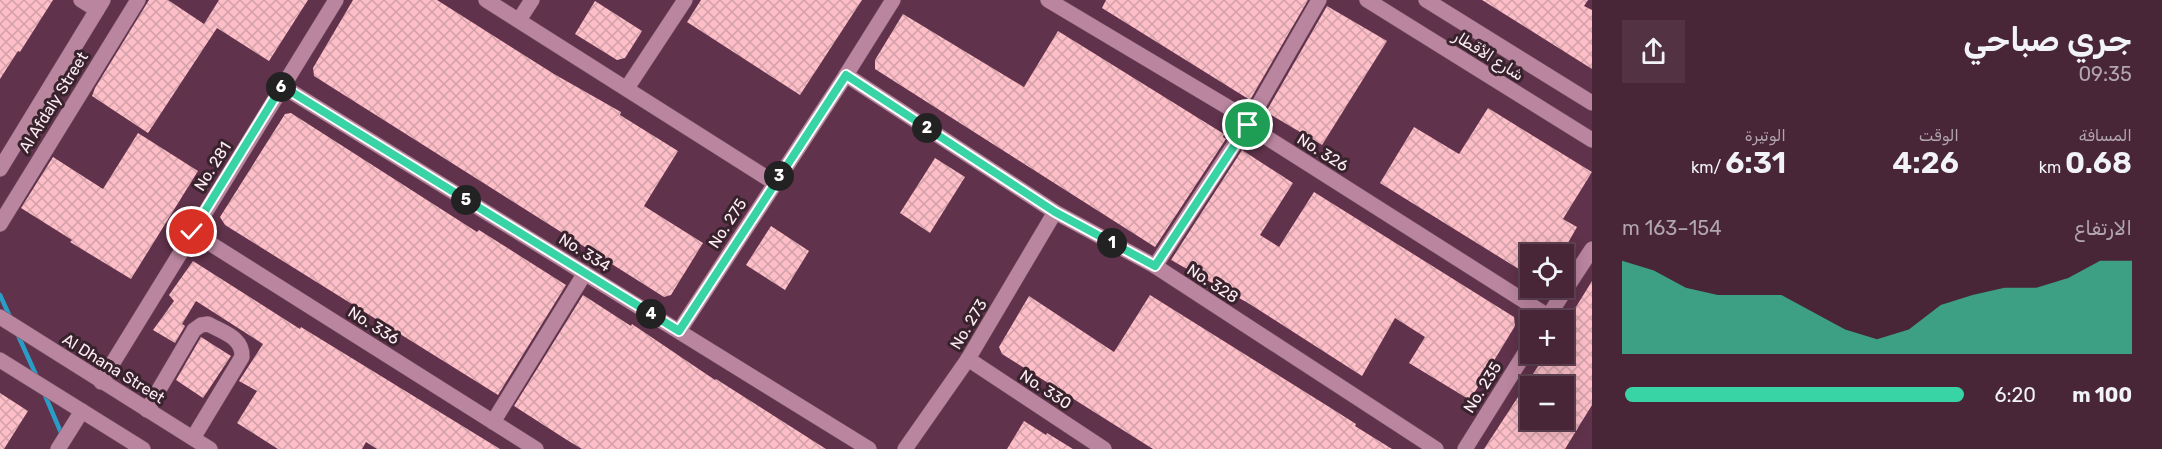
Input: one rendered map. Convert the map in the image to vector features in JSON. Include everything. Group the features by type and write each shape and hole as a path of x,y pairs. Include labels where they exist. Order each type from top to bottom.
{"street":[{"path":"81,0 100,5"},
{"name":"Al Afdaly Street","path":"0,224 138,0"},
{"name":"No. 281","path":"102,382 336,0"},
{"path":"486,0 775,183"},
{"path":"519,20 532,0"},
{"path":"627,88 685,0"},
{"name":"No. 275","path":"679,331 893,0"},
{"name":"No. 326","path":"1048,0 1236,112 1248,125 1532,310"},
{"path":"1155,266 1248,125 1319,0"},
{"name":"شارع الأقطار","path":"1367,0 1592,140"},
{"name":"شارع الأقطار","path":"1426,0 1592,103"},
{"name":"Al Afdaly Street","path":"0,169 100,5"},
{"name":"No. 328","path":"846,75 1055,212 1155,266 1436,449"},
{"name":"No. 334","path":"282,86 869,449"},
{"name":"No. 273","path":"905,449 968,359 1055,212"},
{"name":"No. 336","path":"192,232 536,449"},
{"path":"1552,310 1592,249"},
{"path":"493,422 585,273"},
{"name":"Al Dhana Street","path":"0,316 210,449"},
{"path":"147,410 194,330 201,325 208,324 238,340 243,349 242,357 193,438"},
{"name":"No. 330","path":"968,359 1104,449"},
{"path":"0,360 143,449"},
{"name":"No. 235","path":"1465,449 1520,361"},
{"path":"58,449 82,411"}],"building":[{"path":"0,0 53,0 0,79"},
{"path":"149,0 168,0 204,24 219,0 308,0 269,61 217,28 148,133 92,96"},
{"path":"353,0 437,0 554,74 621,112 620,115 678,151 644,206 703,243 671,295 664,297 314,76 313,68"},
{"path":"701,0 862,0 800,95 687,22"},
{"path":"1106,0 1308,0 1250,100 1102,8"},
{"path":"1482,0 1588,0 1584,6 1592,10 1592,69"},
{"path":"595,1 642,31 625,58 617,60 575,34"},
{"path":"1327,6 1387,41 1322,145 1266,112"},
{"path":"903,14 1024,87 1058,31 1224,134 1223,137 1226,139 1155,247 875,69 875,60"},
{"path":"1488,108 1592,172 1563,219 1577,227 1567,244 1520,244 1520,270 1380,183 1414,127 1459,154"},
{"path":"291,113 477,232 479,230 566,285 498,395 225,225 220,217 285,114"},
{"path":"138,133 198,171 131,279 70,242 72,240 21,208 53,157 103,189"},
{"path":"1242,150 1293,183 1260,235 1279,247 1314,192 1514,317 1515,326 1470,400 1409,363 1425,337 1395,318 1362,376 1248,303 1171,260"},
{"path":"935,158 965,177 930,233 900,213"},
{"path":"771,226 809,251 785,290 746,265"},
{"path":"193,261 300,329 301,327 500,449 377,449 366,442 362,449 278,449 237,423 257,391 239,381 263,344 196,301 182,324 185,326 175,343 153,330 174,301 169,295"},
{"path":"1592,281 1592,405 1565,449 1484,449 1520,394 1520,430 1574,430 1574,376 1532,376 1539,364 1574,364 1574,310"},
{"path":"583,295 826,449 582,449 567,440 514,406"},
{"path":"1150,295 1392,449 1153,449 1002,354 999,347 1029,296 1114,352"},
{"path":"201,337 231,356 203,398 176,380"},
{"path":"0,393 28,411 4,449 0,449"},
{"path":"1024,421 1046,435 1047,433 1073,449 1007,449"}],"waterway":[{"path":"0,295 10,317"},
{"path":"17,333 37,377"},
{"path":"44,393 62,435"}],"route":[{"path":"192,232 282,86 679,331 846,75 1055,212 1155,266 1248,125"}]}
